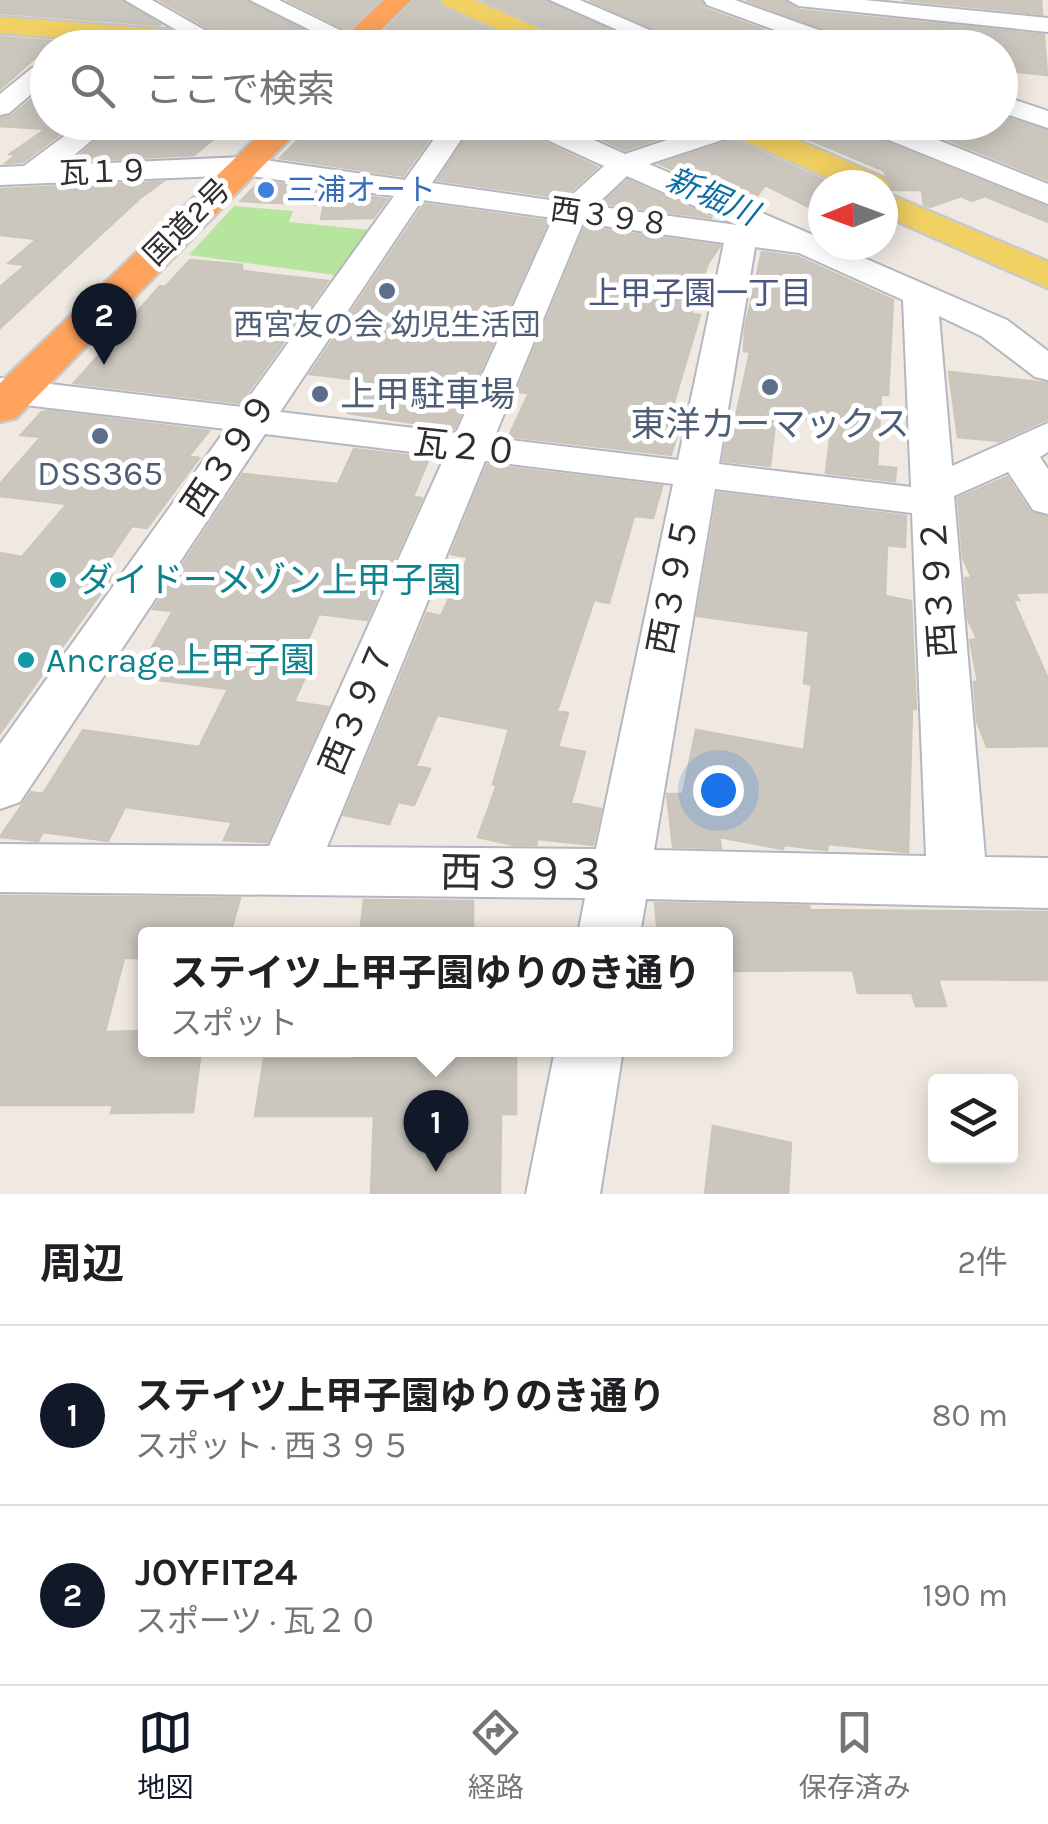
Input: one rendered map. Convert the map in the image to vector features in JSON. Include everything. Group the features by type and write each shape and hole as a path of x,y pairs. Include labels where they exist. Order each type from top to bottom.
{"highway":[{"path":"372,30 399,0"},
{"path":"380,30 424,0"},
{"name":"国道2号","path":"4,390 226,167 246,140"},
{"name":"国道2号","path":"226,167 265,140"}],"main road":[{"path":"436,0 498,30"},
{"path":"454,0 521,30"},
{"path":"0,24 70,30"},
{"path":"758,140 815,170"},
{"path":"765,140 836,170"},
{"path":"898,197 1048,263"},
{"path":"898,209 1048,276"}],"street":[{"path":"136,0 188,30"},
{"path":"261,0 324,30"},
{"path":"561,0 635,30"},
{"path":"715,0 797,30"},
{"path":"802,0 1048,25"},
{"path":"0,74 30,73"},
{"path":"0,107 30,84"},
{"path":"1018,109 1048,120"},
{"path":"0,198 77,140"},
{"name":"西３９９","path":"0,787 444,140"},
{"path":"574,140 808,244"},
{"name":"西３９７","path":"287,871 572,212 628,162 688,140"},
{"path":"912,140 1048,195"},
{"name":"瓦１９","path":"0,176 226,167 410,189"},
{"name":"西３９８","path":"410,189 808,245"},
{"name":"西３９５","path":"610,927 741,237"},
{"path":"843,260 994,328 1048,370"},
{"name":"西３９２","path":"920,295 957,881"},
{"name":"瓦２０","path":"4,390 251,423 932,497"},
{"path":"932,497 1032,444 1048,500"},
{"name":"西３９３","path":"0,868 1048,882"},
{"path":"563,1194 587,1057"}],"green space":[{"path":"234,206 293,211 289,222 371,230 342,276 189,255"}],"building":[{"path":"0,0 121,0 161,25 0,13"},
{"path":"160,0 247,0 303,30 224,30 210,29"},
{"path":"287,0 379,0 347,30"},
{"path":"415,0 437,0 442,8 489,30 386,30"},
{"path":"483,0 547,0 610,30 551,30"},
{"path":"589,0 700,0 706,9 763,30 655,30"},
{"path":"746,0 784,0 799,10 995,30 827,30"},
{"path":"903,0 1041,0 1042,14"},
{"path":"1018,32 1044,35 1047,75 1018,72"},
{"path":"0,37 30,39 30,62 0,89"},
{"path":"30,101 30,128 0,126 0,118 11,116"},
{"path":"1018,122 1048,131 1048,180 949,140 1018,140"},
{"path":"30,140 52,140 23,162 6,163 16,155 10,154"},
{"path":"97,140 212,140 194,155 73,161"},
{"path":"428,140 403,176 280,158 297,141"},
{"path":"464,140 538,140 597,167 563,198 438,180"},
{"path":"603,140 655,140 625,150"},
{"path":"734,140 808,173 808,206 765,185 751,204 660,164"},
{"path":"810,140 880,140 1048,207 1048,222 985,196 972,201 961,196 930,207 924,205 922,190 898,190 898,170 883,170"},
{"path":"628,180 712,218 603,203"},
{"path":"260,181 387,199 373,218 321,219 324,205 241,201"},
{"path":"162,182 0,328 0,287 26,265 9,263 37,239 0,235 0,189"},
{"path":"424,204 548,221 454,429 348,413 368,381 310,374"},
{"path":"585,227 720,246 708,263 691,314 700,315 671,412 683,414 671,455 509,436 529,393 517,392"},
{"path":"762,252 798,257 893,300 888,395 881,395 877,466 896,468 895,481 826,473 832,423 776,415 770,466 723,461 730,420 735,421 750,352 744,351 745,329"},
{"path":"190,260 242,265 242,271 328,281 240,403 74,383 160,286 165,287"},
{"path":"949,372 1048,383 1048,419 999,441 958,437"},
{"path":"42,412 209,431 189,456 199,458 147,528 132,526 99,574 113,576 0,733 0,553 22,557 67,504 0,496 0,484 41,437 21,435"},
{"path":"354,449 429,458 413,497 422,498 367,620 319,614 295,669 308,670 294,702 328,707 267,842 224,840 232,822 125,807 108,841 43,832 38,841 0,837 31,792 43,794 83,730 199,747 228,689 135,677 173,611 153,609 243,474 338,484"},
{"path":"487,465 662,486 653,518 634,516 609,603 594,600 557,711 568,713 558,747 585,752 571,803 601,809 593,845 537,839 536,845 514,845 478,837 497,785 493,784 509,729 437,715 416,766 430,769 414,805 398,802 389,824 344,815 427,613 441,616 468,557 451,554"},
{"path":"1007,477 1030,512 1048,517 1048,592 1015,593 1019,600 1013,600 1048,679 1048,746 987,747 977,721 974,682 978,682 970,640 977,639 968,619 965,578 972,578 963,558 958,498"},
{"path":"718,493 906,516 905,547 887,545 885,596 911,601 916,709 912,708 908,852 828,844 827,850 784,845 783,849 719,837 721,848 673,847 667,794 683,794 696,730 804,750 812,685 804,683 809,631 697,616"},
{"path":"0,896 240,898 232,927 138,927 138,958 124,958 105,1032 138,1031 138,1057 200,1057 193,1112 111,1113 113,1105 0,1105"},
{"path":"364,900 473,901 473,927 361,927"},
{"path":"655,903 809,906 810,910 1048,912 1048,980 938,979 946,1006 916,1006 912,993 858,993 853,970 733,971 733,927 657,927"},
{"path":"516,1057 516,1114 501,1114 500,1194 371,1194 374,1116 255,1116 264,1059"},
{"path":"713,1126 791,1143 788,1194 705,1194"}],"place":[{"name":"三浦オート","path":"266,190"},
{"name":"西宮友の会 幼児生活団","path":"387,291"},
{"name":"JOYFIT24","path":"104,365"},
{"name":"東洋カーマックス","path":"770,387"},
{"name":"上甲駐車場","path":"320,394"},
{"name":"DSS365","path":"100,436"},
{"name":"ダイドーメゾン上甲子園","path":"58,580"},
{"name":"Ancrage上甲子園","path":"26,660"},
{"name":"ステイツ上甲子園ゆりのき通り","path":"436,1172"}],"district":[{"name":"上甲子園一丁目","path":"700,293"}],"water label":[{"name":"新堀川","path":"712,196"}]}
